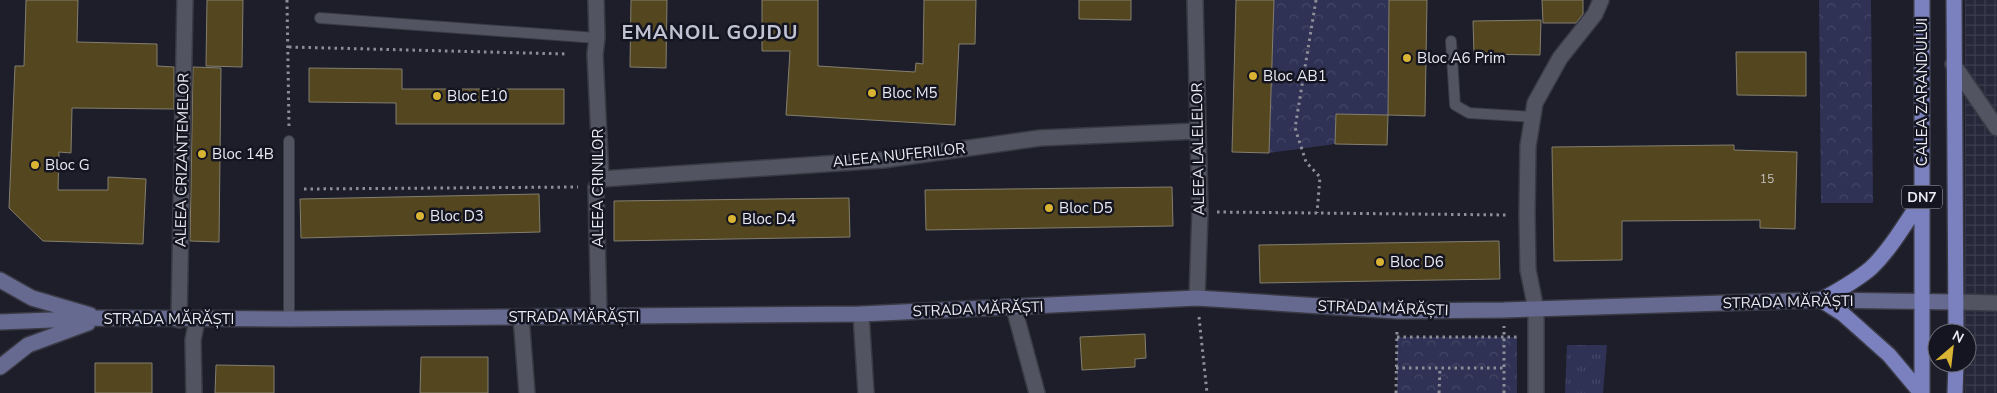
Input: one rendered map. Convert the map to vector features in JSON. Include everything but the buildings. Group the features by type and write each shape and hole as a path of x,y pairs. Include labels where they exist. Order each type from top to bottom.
{"main road":[{"name":"CALEA ZARANDULUI","path":"1921,393 1922,0"},
{"name":"CALEA ZARANDULUI","path":"1954,0 1956,323"},
{"path":"1921,393 1889,355 1842,314 1821,300 1853,282 1872,266 1891,244 1922,199"},
{"path":"0,280 32,298 101,318"},
{"name":"STRADA MĂRĂȘTI","path":"0,322 101,318 197,320 861,314 1197,298 1398,311 1504,310 1821,300 1956,302"},
{"path":"0,367 28,345 101,318"},
{"path":"1956,373 1956,393"}],"street":[{"name":"ALEEA CRIZANTEMELOR","path":"179,320 185,0"},
{"name":"ALEEA CRINILOR","path":"596,0 597,38 595,54 599,316"},
{"name":"ALEEA LALELELOR","path":"1195,0 1200,212 1197,298"},
{"path":"1536,393 1536,309 1528,270 1527,215 1528,146 1535,103 1560,58 1595,14 1601,0"},
{"path":"1953,64 1997,128"},
{"name":"ALEEA NUFERILOR","path":"598,183 884,160 1040,138 1198,131"},
{"path":"1956,302 1997,303"},
{"path":"1014,308 1037,393"},
{"path":"861,314 866,393"},
{"path":"521,317 527,393"},
{"path":"194,393 192,340 197,320"}],"lane":[{"path":"320,18 597,38"},
{"path":"1451,41 1455,105 1469,113 1533,117"},
{"path":"289,141 289,319"}],"path":[{"path":"287,0 289,141"},
{"path":"1316,0 1295,128 1306,162 1320,177 1317,213"},
{"path":"288,47 595,54"},
{"path":"288,190 598,183"},
{"path":"1200,212 1527,215"},
{"path":"1197,298 1207,393"},
{"path":"1504,310 1504,393"},
{"path":"1396,393 1398,311"},
{"path":"1397,337 1537,336"},
{"path":"1396,368 1504,368"},
{"path":"1439,393 1440,368"}],"shaded area":[{"path":"1965,0 1997,0 1997,393 1965,393 1966,373 1977,373 1977,323 1965,323"}],"green space":[{"path":"1274,0 1389,0 1388,115 1336,114 1335,144 1269,153"},
{"path":"1819,0 1871,0 1873,203 1821,203"},
{"path":"1397,337 1517,337 1517,393 1397,393"},
{"path":"1567,345 1607,345 1603,393 1565,393"}],"place":[{"name":"Bloc A6 Prim","path":"1407,58"},
{"name":"Bloc AB1","path":"1253,76"},
{"name":"Bloc M5","path":"872,93"},
{"name":"Bloc E10","path":"437,96"},
{"name":"Bloc 14B","path":"202,154"},
{"name":"Bloc G","path":"35,165"},
{"name":"Bloc D5","path":"1049,208"},
{"name":"Bloc D3","path":"420,216"},
{"name":"Bloc D4","path":"732,219"},
{"name":"Bloc D6","path":"1380,262"}],"district":[{"name":"EMANOIL GOJDU","path":"710,32"}]}
